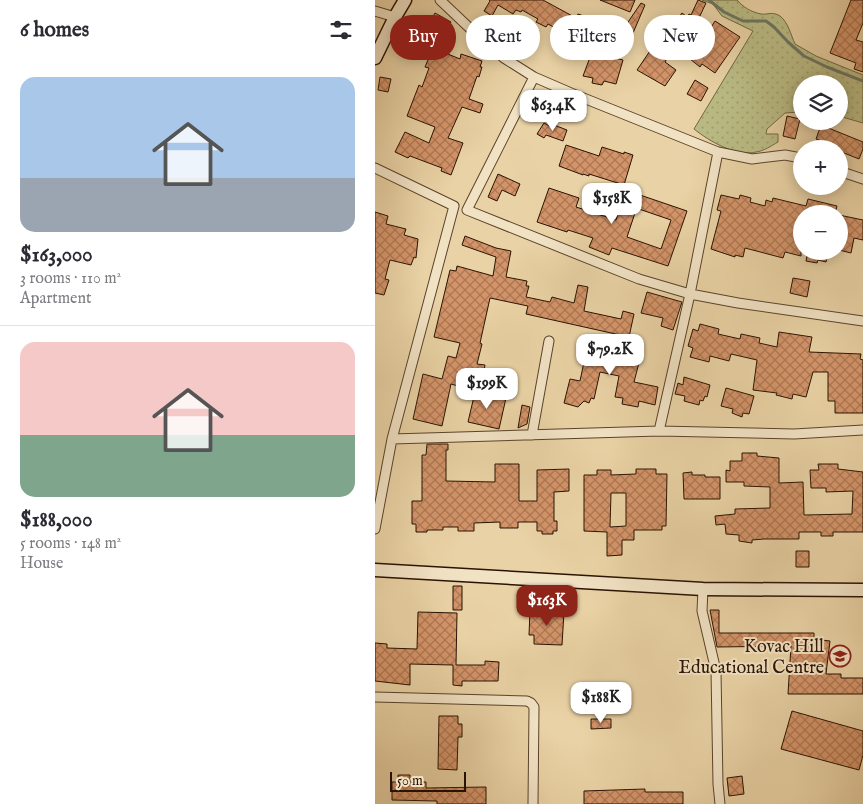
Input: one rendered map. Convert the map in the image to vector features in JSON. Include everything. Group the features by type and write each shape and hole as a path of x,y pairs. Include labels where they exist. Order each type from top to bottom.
{"street":[{"path":"396,15 405,0"},
{"path":"440,0 504,58 534,77 718,152 752,159 785,155 793,156"},
{"path":"375,11 390,16"},
{"path":"375,58 390,27"},
{"path":"467,210 534,77"},
{"path":"659,431 690,294 718,152"},
{"path":"375,168 454,206 639,279 690,294 738,303 863,321"},
{"path":"848,174 863,180"},
{"path":"375,529 392,439 454,206"},
{"path":"532,435 549,341"},
{"path":"392,439 659,431 794,434 863,430"},
{"path":"375,570 703,590 863,590"},
{"path":"703,590 701,610 716,671 720,804"},
{"path":"375,696 527,701 531,703 534,707 533,804"}],"green space":[{"path":"702,0 737,0 754,12 761,14 772,13 780,16 789,29 795,44 816,56 863,75 863,123 848,119 848,75 793,75 793,112 785,113 767,129 766,134 778,134 778,142 759,151 740,152 715,143 694,129 753,31 722,16 713,4"}],"building":[{"path":"543,0 570,15 550,15 550,25 548,24 546,27 540,24 540,15 531,15 522,10 521,12 516,10 513,14 498,5 493,15 490,15 484,11 490,1"},
{"path":"600,0 635,0 630,12"},
{"path":"698,0 706,3 700,15 691,15"},
{"path":"851,0 863,0 863,23 856,40 863,42 863,72 854,69 856,63 830,53"},
{"path":"641,3 645,5 634,31 633,15"},
{"path":"715,21 740,37 715,73 702,64 700,67 691,60 715,60"},
{"path":"461,54 466,56 466,60 482,61 479,77 477,76 469,99 483,104 480,113 462,107 448,138 463,143 451,175 441,171 442,168 395,152 405,132 429,143 435,127 407,116 419,85 422,87 429,68 425,67 428,60 456,60 456,57 460,59"},
{"path":"589,60 623,60 616,84 604,81 602,85 592,83 593,78 583,76"},
{"path":"644,60 666,60 665,62 676,70 665,86 637,70"},
{"path":"380,77 391,79 388,92 378,90"},
{"path":"695,80 708,88 701,101 687,94"},
{"path":"787,116 793,117 793,130 797,130 795,139 783,136"},
{"path":"544,123 553,128 554,125 567,130 563,141 546,135 544,138 537,134"},
{"path":"819,130 833,130 863,142 863,149 859,159 848,155 848,140 816,139"},
{"path":"566,145 599,156 602,147 633,155 624,185 589,174 589,176 583,175 559,166"},
{"path":"498,174 520,184 515,196 502,190 497,201 488,197"},
{"path":"549,188 579,198 576,207 616,220 621,205 636,210 627,237 661,249 671,220 636,208 640,195 687,211 668,266 612,248 609,255 589,247 593,238 537,222"},
{"path":"721,195 739,199 740,195 751,198 750,202 765,206 766,200 772,202 773,198 802,205 793,205 793,254 785,252 783,258 745,248 743,257 735,255 735,257 711,249 721,211 717,210"},
{"path":"808,199 833,205 806,205"},
{"path":"375,212 388,216 386,224 406,229 404,235 418,239 416,258 414,257 411,265 390,260 385,279 389,280 384,295 375,293"},
{"path":"848,217 863,220 863,240 854,238 851,253 848,252"},
{"path":"465,236 496,248 511,251 506,277 527,281 526,286 529,286 526,297 550,302 552,297 574,303 578,285 588,287 584,311 621,319 623,311 634,314 629,337 526,314 528,306 490,298 477,364 485,365 480,392 451,384 442,426 413,419 423,374 442,379 448,356 456,358 460,343 434,337 450,270 456,271 457,266 493,276 496,257 462,245"},
{"path":"806,260 818,260 817,263"},
{"path":"793,278 810,281 807,297 790,293"},
{"path":"647,292 682,302 673,330 661,326 663,318 641,313"},
{"path":"700,324 719,329 718,334 740,339 741,334 760,338 759,343 777,347 779,332 812,337 809,352 861,354 860,359 863,360 863,413 835,413 835,401 828,401 828,372 813,372 806,397 793,394 792,399 776,395 777,393 753,390 757,360 731,354 729,361 710,356 709,362 690,357 693,348 688,346 693,329 698,331"},
{"path":"582,342 634,351 633,353 641,355 634,382 658,387 655,405 639,401 638,407 622,404 623,398 615,397 619,376 600,372 594,399 591,398 589,403 584,401 578,407 564,403 570,379 580,381 585,357 579,356"},
{"path":"684,377 710,385 707,397 705,396 703,401 700,400 699,405 684,401 685,396 675,394 678,383 683,385"},
{"path":"726,388 754,396 749,414 743,413 742,417 732,413 733,409 721,406"},
{"path":"475,392 506,398 499,429 468,422"},
{"path":"522,405 530,407 527,424 518,428"},
{"path":"427,444 448,444 448,450 446,450 446,481 495,482 495,464 519,464 519,501 537,501 537,470 569,469 569,491 554,492 554,521 557,521 557,531 553,531 553,534 542,534 542,531 537,531 537,522 518,522 518,528 500,528 500,522 474,523 474,531 458,531 458,527 443,527 443,530 416,532 416,524 412,524 412,501 422,501 422,455 426,455"},
{"path":"742,453 757,453 757,456 779,458 779,483 803,482 804,515 852,514 853,491 826,492 826,488 811,488 810,470 819,470 818,464 838,464 838,469 863,472 863,532 833,532 833,536 821,536 821,532 799,532 799,539 752,540 752,543 739,541 739,535 726,534 725,524 716,525 715,516 735,514 735,509 770,508 770,487 744,486 744,482 726,482 726,470 730,471 730,461 742,461"},
{"path":"636,469 656,469 656,474 667,474 666,526 662,526 662,530 634,530 634,540 622,540 622,555 607,556 607,532 584,531 584,475 597,475 597,470 611,470 611,475 636,474","holes":["611,493 626,493 626,526 610,527"]},
{"path":"692,472 692,475 720,477 720,499 684,499 683,473"},
{"path":"796,551 809,551 809,567 796,567"},
{"path":"453,586 462,586 462,610 453,610"},
{"path":"710,610 719,610 719,633 814,633 814,639 830,641 826,674 841,674 841,678 863,678 863,694 788,694 791,646 717,647"},
{"path":"530,611 564,612 562,645 534,644 534,635 529,635"},
{"path":"418,612 457,613 456,665 485,665 485,661 499,662 498,681 462,681 462,686 453,685 453,665 410,664 410,685 375,681 375,643 387,644 387,648 417,649"},
{"path":"792,711 863,731 863,755 859,770 781,749"},
{"path":"439,716 458,716 458,724 462,724 462,737 458,737 457,770 438,769"},
{"path":"591,719 611,719 611,728 591,729"},
{"path":"398,775 410,775 410,782 426,782 426,788 486,787 486,804 437,804 437,801 392,800 392,782 398,782"},
{"path":"742,776 744,794 729,796 727,778"},
{"path":"645,789 645,792 683,792 683,804 584,804 584,791"}],"waterway":[{"path":"709,0 724,12 743,21 766,21 804,56 863,81"}],"place":[{"name":"Kovac Hill Educational Centre","path":"840,656"}]}
